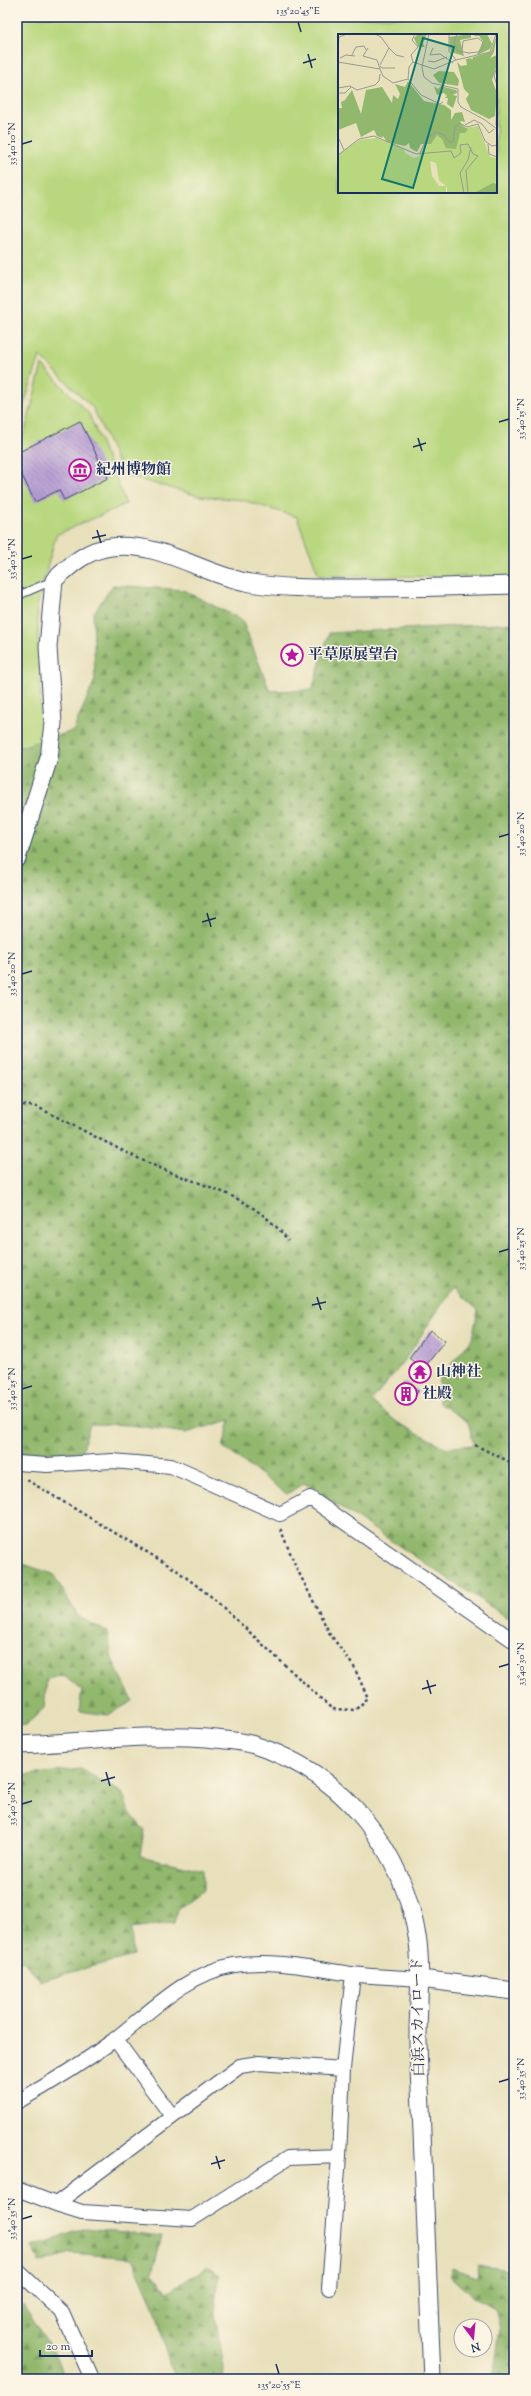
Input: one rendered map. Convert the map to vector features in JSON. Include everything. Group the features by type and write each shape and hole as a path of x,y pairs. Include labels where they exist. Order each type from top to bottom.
{"street":[{"path":"17,858 49,758 53,723 48,648 54,580 76,560 90,552 110,547 133,547 187,561 248,583 284,588 441,588 514,585"},
{"path":"17,1462 47,1465 112,1461 171,1466 280,1514 310,1498 514,1641"},
{"name":"白浜スカイロード","path":"17,1745 71,1743 149,1736 228,1740 253,1745 284,1757 317,1775 341,1793 376,1834 394,1864 411,1910 418,1942 421,1979 418,2036 432,2379"},
{"name":"白浜スカイロード","path":"17,1752 71,1743"},
{"path":"17,2102 58,2079 115,2039 167,1998 196,1978 216,1969 251,1963 273,1963 353,1974 421,1979 514,1991"},
{"path":"328,2288 339,2156 342,2069 353,1974"},
{"path":"115,2039 172,2116"},
{"path":"56,2204 240,2066 248,2064 342,2069"},
{"path":"17,2188 56,2204 82,2212 192,2219 288,2158 339,2156"},
{"path":"17,2270 62,2312 92,2379"}],"lane":[{"path":"17,596 54,580"}],"path":[{"path":"17,1104 37,1107 159,1168 239,1199 255,1207 274,1224 288,1240"},
{"path":"474,1445 514,1464"},
{"path":"24,1478 175,1569 213,1598 332,1709 355,1710 368,1698 354,1667 330,1634 296,1566 280,1529 280,1514"}],"green space":[{"path":"17,17 514,17 514,577 319,576 297,517 242,500 199,496 123,475 93,408 40,356 17,425"},
{"path":"42,365 89,414 126,504 56,535 37,605 42,747 17,835 17,441 25,432"},
{"path":"113,585 183,590 242,620 270,691 312,690 329,633 514,623 514,1622 304,1483 287,1494 223,1447 230,1420 186,1433 131,1425 90,1424 82,1452 22,1453 17,1450 17,748 73,731 95,680 93,614","holes":["453,1288 478,1310 472,1339 439,1379 439,1403 468,1422 474,1445 446,1448 397,1422 371,1401 402,1364"]},
{"path":"23,1564 53,1574 78,1616 107,1632 112,1659 133,1701 108,1715 79,1711 82,1690 64,1675 47,1679 44,1708 26,1725 17,1726 17,1565"},
{"path":"81,1769 122,1793 129,1812 144,1830 140,1856 203,1870 203,1890 177,1909 174,1923 131,1928 133,1956 40,1980 23,1961 17,1962 17,1776"},
{"path":"86,2228 162,2236 152,2273 168,2292 207,2267 219,2275 215,2313 224,2369 223,2379 177,2379 169,2364 156,2312 132,2258 70,2253 39,2263 32,2247"},
{"path":"478,2265 514,2271 514,2379 493,2379 500,2329 495,2309 475,2298 452,2277 452,2268 476,2277"},
{"path":"23,2305 58,2359 65,2379 17,2379 17,2313"}],"building":[{"path":"80,421 108,478 64,500 59,490 35,502 17,465 17,453"},
{"path":"430,1330 445,1341 423,1369 409,1358"},
{"name":"社殿","path":"405,1382 418,1391 409,1406 395,1397"}],"place":[{"name":"紀州博物館","path":"80,470"},
{"name":"平草原展望台","path":"292,655"},
{"name":"山神社","path":"420,1372"},
{"name":"社殿","path":"406,1394"}]}
